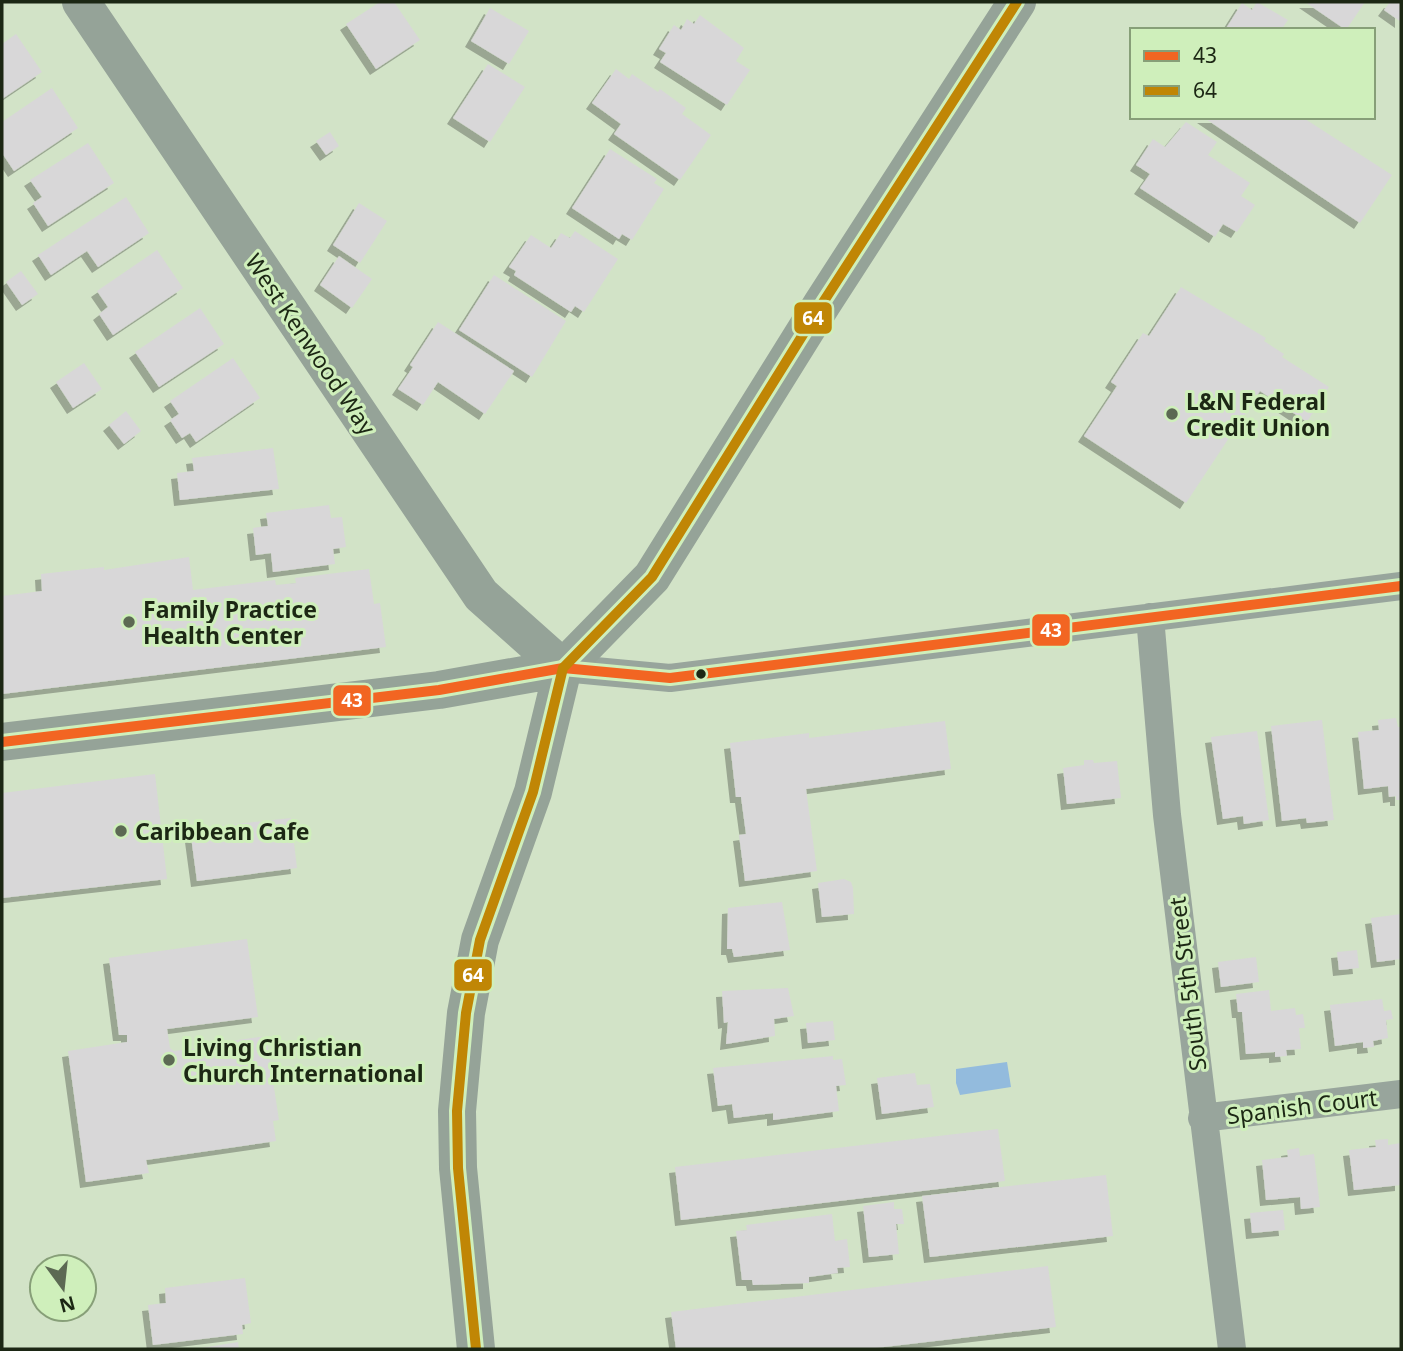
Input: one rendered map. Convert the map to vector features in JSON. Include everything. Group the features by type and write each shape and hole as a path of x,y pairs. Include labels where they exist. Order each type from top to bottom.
{"main road":[{"name":"West Kenwood Way","path":"81,2 481,595 563,668"},
{"path":"477,1349 458,1168 457,1111 466,1013 480,940 533,792 563,668 652,577 822,304 1017,2"},
{"path":"2,743 439,690 563,668"}],"street":[{"path":"563,668 670,678 1401,586"},
{"name":"South 5th Street","path":"1150,617 1167,815 1232,1349"},
{"name":"Spanish Court","path":"1202,1118 1401,1094"}],"water":[{"path":"1007,1062 1011,1087 960,1095 956,1083 956,1069"}],"building":[{"path":"380,2 394,2 420,40 376,69 346,24"},
{"path":"1257,2 1288,20 1282,28 1226,28 1242,3 1252,10"},
{"path":"1305,2 1365,2 1347,28 1343,28"},
{"path":"1390,2 1401,2 1401,22 1384,10"},
{"path":"490,8 529,31 509,64 471,41"},
{"path":"700,15 744,48 736,61 750,70 727,105 660,62 666,53 659,49 674,25 681,30 687,19 694,24"},
{"path":"16,34 42,72 2,99 2,44"},
{"path":"488,64 525,87 490,142 453,118"},
{"path":"616,69 629,79 632,74 658,92 660,89 686,108 682,114 711,135 680,180 614,134 621,124 592,103"},
{"path":"52,88 78,128 14,171 2,153 2,122"},
{"path":"1206,119 1305,119 1392,175 1360,223"},
{"path":"1186,122 1217,142 1208,155 1250,183 1241,196 1255,205 1237,232 1223,224 1215,237 1140,188 1150,174 1136,165 1153,139 1165,147"},
{"path":"330,132 339,146 326,155 316,141"},
{"path":"88,143 114,183 48,226 33,203 42,197 30,180"},
{"path":"610,149 657,179 654,183 664,189 632,240 622,234 619,239 572,208"},
{"path":"126,197 149,233 98,267 87,251 51,275 38,255"},
{"path":"359,203 387,221 360,263 333,245"},
{"path":"575,231 618,259 584,312 575,306 571,312 514,275 516,271 509,267 531,235 551,248 561,233 570,238"},
{"path":"157,250 183,288 113,335 99,314 108,307 97,291"},
{"path":"339,256 372,279 352,308 320,285"},
{"path":"21,271 38,294 22,305 6,282"},
{"path":"494,275 566,321 532,377 459,330"},
{"name":"L&N Federal Credit Union","path":"1181,287 1266,338 1264,341 1284,354 1282,357 1329,387 1307,422 1260,391 1186,503 1084,436 1117,386 1111,382 1143,333 1149,336"},
{"path":"200,308 224,344 159,387 135,352"},
{"path":"438,322 514,371 485,414 438,382 423,405 398,389"},
{"path":"233,358 260,398 196,442 190,433 182,438 170,420 179,414 170,401"},
{"path":"84,363 102,389 73,408 56,382"},
{"path":"126,411 141,431 124,444 109,425"},
{"path":"273,448 279,489 180,500 177,473 194,471 192,458"},
{"path":"329,505 331,518 342,517 346,547 333,549 335,564 273,572 271,553 256,555 253,528 268,526 266,513"},
{"path":"189,557 193,590 275,580 276,585 296,583 295,578 369,569 374,604 380,603 386,647 2,694 2,596 42,591 41,574 104,567 104,570"},
{"path":"1396,718 1398,727 1401,727 1401,800 1396,800 1396,796 1389,797 1388,786 1364,789 1358,732 1379,730 1378,720"},
{"path":"1322,720 1334,820 1307,823 1306,818 1282,821 1271,726"},
{"path":"945,721 951,769 806,789 817,871 745,881 739,835 746,834 741,797 736,797 730,743 809,733 809,738"},
{"path":"1257,731 1269,820 1244,824 1243,816 1223,819 1211,737"},
{"path":"1084,760 1093,760 1094,763 1117,761 1121,798 1067,804 1063,768 1084,765"},
{"path":"155,774 167,879 2,898 2,793"},
{"path":"291,818 297,868 197,881 190,829"},
{"path":"844,879 851,882 853,888 854,914 822,917 818,883"},
{"path":"782,902 790,950 734,957 732,949 727,949 728,908"},
{"path":"1401,914 1401,959 1377,962 1371,918"},
{"name":"Living Christian Church International","path":"247,939 258,1017 167,1029 170,1048 174,1051 230,1044 230,1041 266,1036 279,1120 273,1121 276,1141 146,1160 149,1173 86,1182 68,1051 127,1042 127,1035 119,1035 109,958"},
{"path":"1357,950 1359,968 1339,970 1337,952"},
{"path":"1256,957 1259,982 1221,987 1218,962"},
{"path":"788,988 794,1016 774,1019 775,1036 726,1044 728,1022 724,1023 722,991"},
{"path":"1269,990 1271,1011 1295,1008 1296,1015 1303,1014 1305,1028 1299,1028 1301,1049 1286,1050 1287,1056 1275,1057 1275,1052 1246,1054 1242,1012 1238,1012 1236,994"},
{"path":"1382,999 1384,1011 1391,1010 1393,1019 1386,1020 1388,1038 1373,1041 1374,1047 1363,1048 1363,1042 1335,1046 1330,1005"},
{"path":"833,1021 835,1040 808,1043 806,1023"},
{"path":"833,1056 833,1060 842,1059 846,1085 836,1086 839,1111 773,1120 773,1113 734,1118 732,1104 718,1106 713,1068"},
{"path":"915,1073 917,1085 930,1084 934,1107 882,1114 877,1078"},
{"path":"998,1129 1005,1181 681,1220 675,1167"},
{"path":"1388,1139 1388,1145 1401,1143 1401,1185 1354,1190 1349,1150 1376,1147 1375,1140"},
{"path":"1299,1148 1300,1156 1314,1154 1320,1207 1301,1209 1300,1197 1266,1200 1262,1160 1288,1157 1287,1150"},
{"path":"1106,1175 1113,1236 930,1257 922,1196"},
{"path":"894,1202 894,1209 902,1209 904,1224 896,1224 899,1254 869,1257 863,1206"},
{"path":"1283,1210 1285,1230 1252,1233 1250,1213"},
{"path":"832,1214 835,1241 847,1239 850,1267 837,1268 838,1273 809,1277 809,1283 753,1285 752,1280 742,1280 736,1231 747,1230 746,1225"},
{"path":"1048,1266 1056,1327 867,1349 676,1349 671,1312"},
{"path":"245,1278 251,1323 242,1325 243,1334 153,1345 148,1305 166,1303 165,1288"},
{"path":"238,1342 239,1349 202,1349 202,1348"}],"transit line":[{"name":"64","path":"476,1349 458,1168 457,1111 466,1013 480,940 533,792 563,668 652,577 822,304 1017,2"},
{"name":"43","path":"2,742 439,690 563,668 670,678 1401,586"}],"place":[{"name":"L&N Federal Credit Union","path":"1172,414"},
{"name":"Family Practice Health Center","path":"129,622"},
{"name":"Caribbean Cafe","path":"121,831"},
{"name":"Living Christian Church International","path":"169,1060"}]}
